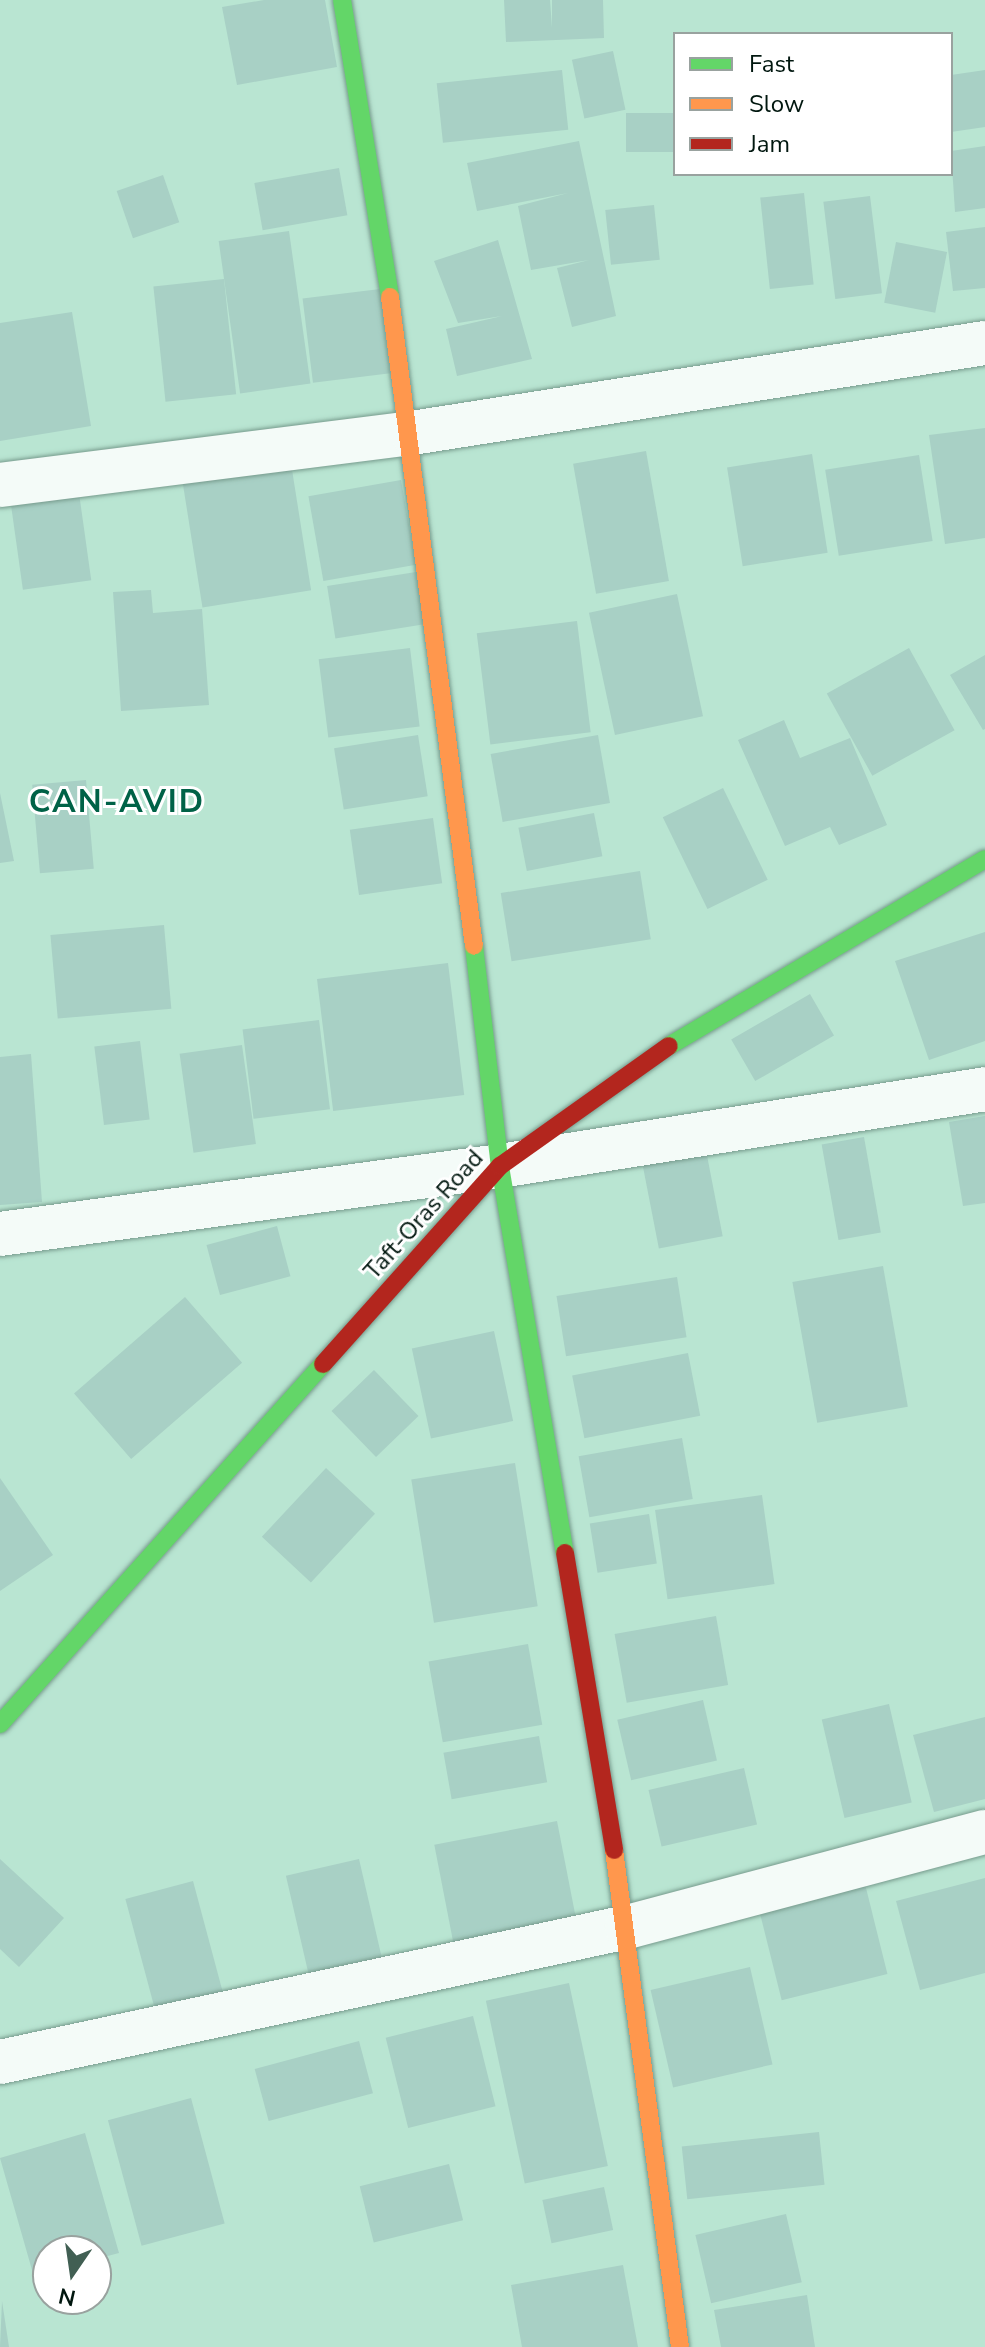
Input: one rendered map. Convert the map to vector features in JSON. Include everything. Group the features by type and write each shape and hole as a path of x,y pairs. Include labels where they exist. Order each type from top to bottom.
{"street":[{"path":"342,0 412,433 500,1166 627,1927 680,2347"},
{"path":"0,485 412,433 985,343"},
{"name":"Taft-Oras Road","path":"0,1724 500,1166 649,1058 985,859"},
{"path":"0,1234 500,1166 985,1089"},
{"path":"0,2062 627,1927 985,1832"}],"building":[{"path":"264,0 325,0 337,67 237,85 222,7"},
{"path":"504,0 550,0 552,28 552,0 603,0 604,38 506,42"},
{"path":"613,51 625,110 584,118 572,60"},
{"path":"562,70 568,130 443,143 437,83"},
{"path":"985,70 985,127 953,132 953,75"},
{"path":"626,113 673,113 673,152 626,152"},
{"path":"579,141 616,316 572,327 557,268 589,260 531,270 518,206 568,193 477,211 467,163"},
{"path":"985,146 985,208 955,212 953,151"},
{"path":"339,168 347,215 263,230 254,183"},
{"path":"163,175 179,222 133,238 117,191"},
{"path":"804,193 814,284 770,289 760,198"},
{"path":"870,196 882,293 835,299 823,202"},
{"path":"654,205 660,260 611,265 605,210"},
{"path":"985,227 985,288 953,291 946,232"},
{"path":"289,231 310,384 240,393 219,241"},
{"path":"498,240 532,359 457,376 446,329 502,316 458,323 434,261"},
{"path":"896,242 947,252 935,313 884,303"},
{"path":"224,279 236,394 166,402 153,286"},
{"path":"380,289 390,373 313,383 303,299"},
{"path":"72,312 91,426 0,441 0,323"},
{"path":"985,428 985,538 945,544 929,435"},
{"path":"646,451 669,581 596,594 573,464"},
{"path":"812,454 828,553 743,566 727,467"},
{"path":"919,455 933,541 839,556 825,470"},
{"path":"290,457 311,590 202,608 181,474"},
{"path":"401,480 416,565 323,581 308,496"},
{"path":"79,493 91,580 23,590 11,503"},
{"path":"416,572 424,624 335,638 327,586"},
{"path":"151,590 153,613 202,609 209,705 121,711 113,592"},
{"path":"677,594 703,716 615,735 589,613"},
{"path":"577,621 591,732 490,744 477,633"},
{"path":"410,648 420,726 328,738 319,659"},
{"path":"909,648 955,730 872,776 827,694"},
{"path":"985,655 985,729 983,730 950,675"},
{"path":"784,720 800,758 850,738 887,825 839,845 830,827 785,846 738,740"},
{"path":"418,735 428,796 344,810 334,748"},
{"path":"598,735 610,803 503,822 491,754"},
{"path":"86,780 94,869 40,873 32,785"},
{"path":"723,788 768,880 707,909 663,817"},
{"path":"0,793 14,861 0,863"},
{"path":"594,813 602,856 527,871 518,828"},
{"path":"433,818 442,883 359,895 350,830"},
{"path":"640,871 651,939 512,961 501,893"},
{"path":"164,925 171,1009 58,1019 50,935"},
{"path":"985,932 985,1041 929,1060 895,961"},
{"path":"448,963 464,1095 333,1111 317,979"},
{"path":"810,994 834,1036 755,1081 731,1040"},
{"path":"319,1020 330,1109 254,1119 243,1029"},
{"path":"140,1041 150,1119 104,1125 94,1047"},
{"path":"242,1045 256,1144 194,1153 180,1054"},
{"path":"31,1054 42,1202 0,1205 0,1057"},
{"path":"985,1116 985,1203 963,1206 949,1122"},
{"path":"864,1137 881,1233 838,1240 822,1144"},
{"path":"704,1140 723,1236 659,1249 640,1152"},
{"path":"277,1226 290,1276 220,1295 206,1245"},
{"path":"883,1266 908,1407 817,1423 792,1282"},
{"path":"677,1277 687,1337 566,1356 557,1296"},
{"path":"185,1297 242,1363 131,1459 74,1393"},
{"path":"494,1331 513,1421 431,1438 412,1348"},
{"path":"688,1353 700,1416 584,1438 572,1376"},
{"path":"374,1370 418,1416 376,1457 332,1411"},
{"path":"682,1438 693,1499 589,1517 579,1456"},
{"path":"515,1463 538,1606 434,1623 411,1479"},
{"path":"326,1468 375,1514 311,1582 262,1537"},
{"path":"0,1478 53,1555 0,1591"},
{"path":"762,1495 775,1584 668,1599 655,1510"},
{"path":"649,1514 657,1563 598,1573 590,1523"},
{"path":"716,1616 728,1685 627,1703 615,1634"},
{"path":"528,1644 542,1725 443,1742 429,1662"},
{"path":"703,1700 717,1760 631,1780 617,1720"},
{"path":"889,1704 912,1802 844,1818 822,1720"},
{"path":"985,1717 985,1799 934,1812 913,1735"},
{"path":"539,1736 547,1782 452,1799 443,1753"},
{"path":"744,1768 757,1825 662,1847 649,1790"},
{"path":"557,1821 577,1922 454,1946 434,1845"},
{"path":"0,1859 64,1918 19,1967 0,1949"},
{"path":"359,1859 383,1962 310,1979 286,1876"},
{"path":"863,1876 887,1974 782,2000 757,1902"},
{"path":"985,1878 985,1973 920,1990 896,1901"},
{"path":"193,1881 226,2003 158,2021 125,1899"},
{"path":"750,1967 772,2064 673,2087 651,1990"},
{"path":"569,1983 608,2166 525,2184 486,2001"},
{"path":"473,2016 495,2106 408,2128 386,2038"},
{"path":"359,2041 373,2093 269,2121 255,2069"},
{"path":"191,2098 225,2224 142,2246 108,2120"},
{"path":"819,2132 825,2185 687,2199 682,2146"},
{"path":"85,2133 119,2253 112,2255 112,2235 32,2235 32,2270 0,2158"},
{"path":"449,2164 463,2220 374,2243 360,2186"},
{"path":"604,2187 613,2230 552,2243 542,2200"},
{"path":"786,2214 802,2282 711,2303 695,2235"},
{"path":"623,2265 638,2347 522,2347 511,2285"},
{"path":"807,2295 815,2347 721,2347 714,2310"},
{"path":"2,2301 9,2347 0,2347"}],"traffic: fast":[{"path":"342,0 390,297"},
{"path":"669,1046 985,859"},
{"path":"474,946 500,1166 565,1553"},
{"path":"0,1724 323,1364"}],"traffic: slow":[{"path":"390,297 474,946"},
{"path":"614,1850 680,2347"}],"traffic: jam":[{"path":"323,1364 500,1166 669,1046"},
{"path":"565,1553 614,1850"}],"district":[{"name":"CAN-AVID","path":"117,802"}]}
